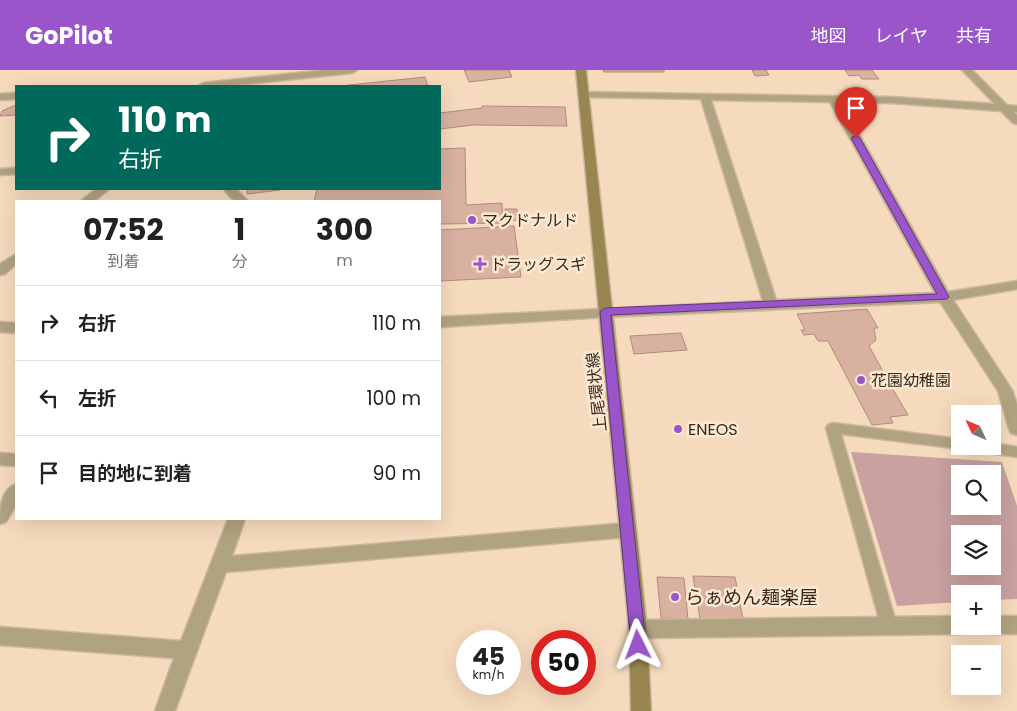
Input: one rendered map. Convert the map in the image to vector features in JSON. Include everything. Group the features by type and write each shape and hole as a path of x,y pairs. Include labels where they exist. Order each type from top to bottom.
{"main road":[{"name":"上尾環状線","path":"581,70 638,629 641,711"}],"street":[{"path":"212,85 352,70"},
{"path":"967,70 1017,121"},
{"path":"583,94 891,100 1017,109"},
{"path":"1,98 15,96"},
{"path":"705,97 771,305"},
{"path":"834,99 944,297 1011,389 1017,429"},
{"path":"0,172 15,171"},
{"path":"88,200 102,190"},
{"path":"231,190 234,196 240,200"},
{"path":"0,271 15,259"},
{"path":"441,322 605,312 944,297 1017,285"},
{"path":"0,327 15,328"},
{"path":"0,458 15,460"},
{"path":"0,517 15,493"},
{"path":"164,711 236,520"},
{"path":"220,565 627,530"},
{"path":"1001,625 1017,624"},
{"path":"638,629 951,625"},
{"path":"0,636 186,650"}],"lane":[{"path":"889,626 833,428 951,443"},
{"path":"1001,450 1017,452"}],"shaded area":[{"path":"851,452 1002,462 1017,506 1017,599 1001,600 1001,585 951,585 951,603 897,606"}],"building":[{"path":"464,70 509,70 512,77 469,82"},
{"path":"603,70 664,70 664,72 604,72"},
{"path":"752,70 766,70 769,75 755,76"},
{"path":"845,70 872,70 879,79 862,79 859,75 849,76"},
{"path":"425,77 428,85 349,85"},
{"path":"15,105 15,115 0,116 2,111"},
{"path":"482,106 565,107 567,126 473,125 441,129 441,113 482,108"},
{"path":"465,148 466,205 502,203 503,223 441,224 441,200 314,200 317,190 441,190 441,149"},
{"path":"247,190 280,190 247,194"},
{"path":"505,209 517,209 518,220 506,221"},
{"path":"514,226 521,277 441,281 441,230"},
{"path":"867,309 878,328 874,328 876,340 869,346 885,375 891,375 897,385 891,386 908,415 890,417 893,423 872,425 828,341 818,341 814,334 804,335 801,330 805,330 797,314"},
{"path":"681,333 687,350 634,354 630,336"},
{"path":"693,576 735,577 743,619 700,619"},
{"path":"657,577 684,578 688,619 661,618"}],"place":[{"name":"マクドナルド","path":"472,220"},
{"name":"ドラッグスギ","path":"480,264"},
{"name":"花園幼稚園","path":"861,380"},
{"name":"ENEOS","path":"678,429"},
{"name":"らぁめん麺楽屋","path":"675,597"}],"route":[{"path":"638,645 638,629 605,312 944,297 856,138"}]}
